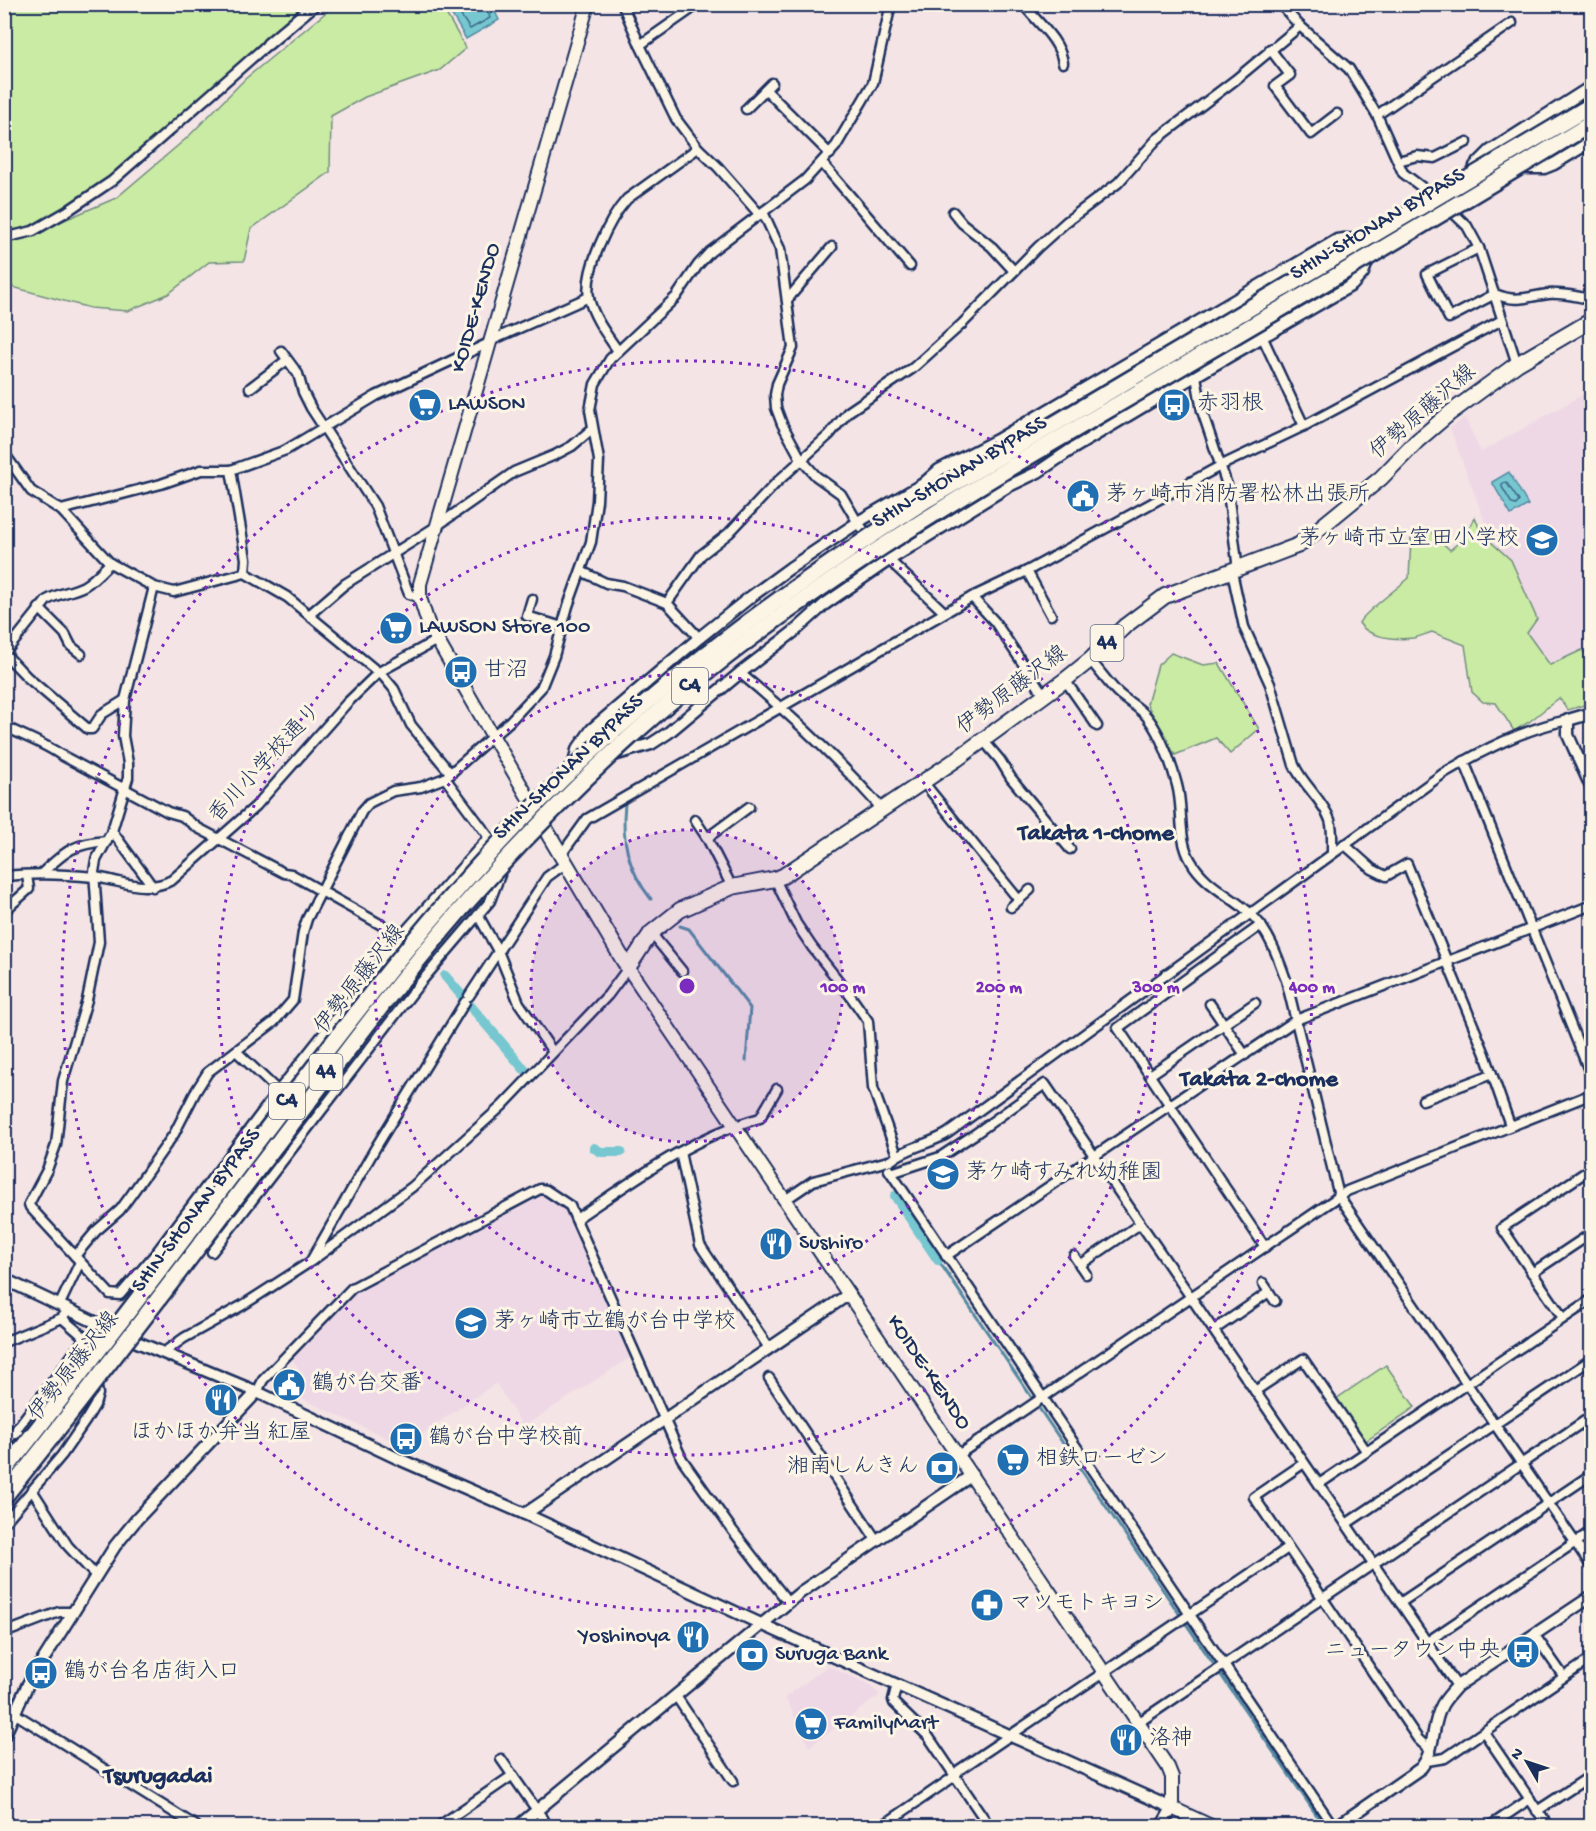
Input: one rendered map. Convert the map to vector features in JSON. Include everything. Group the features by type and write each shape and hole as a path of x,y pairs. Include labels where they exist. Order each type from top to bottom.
{"highway":[{"name":"SHIN-SHONAN BYPASS","path":"4,1471 326,1050 402,955 463,883 535,805 637,710 746,622 891,522 1592,105"},
{"name":"SHIN-SHONAN BYPASS","path":"4,1497 415,964 510,855 634,733 760,631 887,543 1076,428 1592,123"}],"main road":[{"name":"KOIDE-KENDO","path":"538,815 437,640 422,611 420,598 423,568 588,4"},
{"name":"伊勢原藤沢線","path":"628,968 651,933 680,910 732,887 783,876 924,783 1065,680 1152,604 1165,596 1299,545 1381,478 1417,441 1450,413 1517,364 1592,320"},
{"name":"伊勢原藤沢線","path":"4,1491 95,1375 152,1287 384,983 497,851 538,815"},
{"name":"伊勢原藤沢線","path":"4,1477 218,1214 361,1027 464,900 538,815"},
{"path":"538,815 628,968"},
{"name":"KOIDE-KENDO","path":"628,968 1168,1767 1172,1778 1172,1808"},
{"path":"370,975 384,983"},
{"path":"1172,1808 1212,1827"}],"street":[{"path":"4,238 33,231 112,181 315,4"},
{"path":"622,4 639,45 676,119 698,148 762,213 780,249 793,348 777,384 775,395 776,408 782,424 801,459 816,476 841,494 858,523 889,560 944,612"},
{"path":"639,45 696,4"},
{"path":"1023,4 1057,44 1063,63"},
{"path":"1280,4 1300,26 1349,69 1377,115 1403,172 1444,204 1467,226 1479,248 1517,364"},
{"path":"62,1318 78,1259 96,1231 120,1210 174,1134 208,1072 274,1022 294,1000 307,918 362,811 369,803 393,791 421,787 448,776 541,688 554,656 591,542 597,501 599,460 590,410 595,384 601,372 618,351 676,297 710,252 805,180 830,154 873,82 889,5"},
{"path":"1377,115 1512,22"},
{"path":"667,603 701,555 729,533 801,459 829,435 848,412 913,368 962,324 1066,222 1118,183 1157,139 1235,80 1300,26"},
{"path":"1270,49 1290,75 1275,86 1311,134 1337,114"},
{"path":"746,109 769,86 830,154"},
{"path":"1459,196 1468,190 1473,182 1475,166 1490,151 1592,86"},
{"path":"538,815 608,757 651,744 668,734 740,673 787,638 825,604 889,560 1007,487 1038,472 1072,449 1352,285 1363,273 1374,243 1510,169 1544,168 1592,141"},
{"path":"1398,161 1417,156 1435,158 1467,142"},
{"path":"618,351 603,329 589,297 592,268 608,227 617,209 627,199 698,148"},
{"path":"822,164 910,266"},
{"path":"953,212 962,223 992,247 1014,271"},
{"path":"538,815 571,774 577,750 592,729 699,638 790,568 923,484 949,464 997,440 1337,240 1359,239 1374,243"},
{"path":"787,300 832,247"},
{"path":"1479,248 1427,274 1449,318 1495,294 1515,300 1547,294 1570,294 1592,300"},
{"path":"61,510 161,484 201,470 231,470 286,450 376,396 589,297"},
{"path":"310,1262 376,1147 467,999 548,877 564,859 587,819 944,612 1027,571 1222,465 1304,426 1502,320"},
{"path":"1181,332 1199,374 1202,411 1227,485 1235,570 1233,585 1244,627 1270,684 1294,765 1329,819 1332,853"},
{"path":"1262,336 1304,426"},
{"path":"281,351 298,374 307,400 375,506 392,555 409,594 420,598"},
{"path":"250,388 287,360"},
{"path":"309,615 345,584 435,528 514,472 572,446 592,429"},
{"path":"4,453 31,491 61,510 110,563 154,587 174,592 246,573 287,597 379,672 394,690 411,725 448,776 497,851"},
{"path":"231,470 246,559 246,573"},
{"path":"110,563 92,581 82,587 55,595 47,600 5,654 27,677 88,729 92,729 102,714 125,700"},
{"path":"581,571 606,583 623,585 667,603 699,638"},
{"path":"1027,571 1051,615"},
{"path":"154,587 125,700 123,736 128,778 112,831 96,860 94,877 99,942 87,999 63,1081 56,1145 47,1170 29,1204 110,1294 120,1295 156,1253 278,1090 401,936 489,837"},
{"path":"972,597 995,622 1044,695"},
{"path":"532,599 527,616 562,627"},
{"path":"39,608 65,634 71,646 81,654"},
{"name":"香川小学校通り","path":"153,886 163,885 172,880 256,806 335,717 379,672 437,640"},
{"path":"1090,660 1116,691 1148,718 1157,735 1171,764 1178,788 1180,824 1190,860 1204,878 1251,914 1261,925 1279,960 1339,1196 1592,1567"},
{"path":"740,673 780,706 862,786 882,809"},
{"path":"1065,680 1097,726"},
{"path":"785,1200 813,1182 892,1160 897,1155 937,1140 1430,783 1464,761 1512,738 1548,724 1592,713"},
{"path":"1568,720 1568,735 1592,789"},
{"path":"4,726 168,812 182,816 198,828 291,874 401,936"},
{"path":"983,740 1000,760 1011,778 1070,849"},
{"path":"1464,761 1592,1078"},
{"path":"924,783 1019,900"},
{"path":"707,838 749,807"},
{"path":"695,820 707,838 732,887"},
{"path":"112,831 153,886"},
{"path":"40,874 74,847 84,843 107,841"},
{"path":"1344,844 1372,870 1386,876 1407,864 1492,1074 1510,1125"},
{"path":"212,1252 420,983 490,901 500,875 495,865"},
{"path":"4,876 40,874 94,877 142,887 153,886"},
{"path":"4,911 29,889 27,875"},
{"path":"775,879 796,922 812,947 868,1021 873,1088 897,1155"},
{"path":"1011,907 1030,890"},
{"path":"946,1256 1296,1020 1592,905"},
{"path":"478,915 498,951 519,1003 553,1052"},
{"path":"1261,925 1118,1028 1265,1246"},
{"path":"651,933 682,972"},
{"path":"163,1353 310,1262 412,1187 502,1106 608,995 628,968"},
{"path":"1150,1075 1255,1003"},
{"path":"1210,1005 1245,1055"},
{"path":"236,1051 278,1090"},
{"path":"1423,1100 1492,1074"},
{"path":"891,1173 940,1157 1045,1084 1457,1686"},
{"path":"576,1219 667,1157 734,1125 760,1118 777,1089"},
{"path":"958,1455 1353,1188 1592,1094"},
{"path":"680,1152 700,1245 769,1348"},
{"path":"884,1162 1039,1400 1185,1617 1335,1827 1411,1777 1429,1756 1442,1705 1457,1686 1592,1596"},
{"path":"1563,1318 1502,1228 1592,1168"},
{"path":"4,1736 28,1684 96,1576 131,1526 256,1392 262,1380 352,1288 540,1189 546,1190 570,1206 682,1459 733,1532 788,1602"},
{"path":"218,1214 237,1220"},
{"path":"1080,1265 1140,1224"},
{"path":"1532,1273 1592,1233"},
{"path":"152,1287 156,1253"},
{"path":"1074,1256 1086,1274"},
{"path":"4,1279 163,1353 256,1392 401,1460 525,1514 761,1624 1172,1808 1162,1827"},
{"path":"1263,1283 1275,1301"},
{"path":"1214,1330 1269,1292"},
{"path":"525,1514 849,1294"},
{"path":"1319,1484 1592,1299"},
{"path":"5,1343 62,1318"},
{"path":"4,1445 83,1341 82,1333 62,1318"},
{"path":"1255,1391 1303,1359 1367,1452"},
{"path":"1346,1524 1592,1359"},
{"path":"4,1523 62,1455 95,1405 98,1394 95,1375"},
{"path":"769,1378 877,1541"},
{"path":"1138,1723 1592,1416"},
{"path":"15,1431 31,1444"},
{"path":"1304,1462 1254,1497 1429,1756 1445,1758 1592,1658"},
{"path":"1400,1603 1592,1474"},
{"path":"518,1827 788,1602 972,1475"},
{"path":"32,1490 68,1546 96,1576"},
{"path":"1427,1642 1592,1531"},
{"path":"882,1827 955,1776 959,1770 1288,1548"},
{"path":"4,1633 59,1612 74,1612"},
{"path":"1534,1634 1564,1677"},
{"path":"897,1684 894,1703 928,1737 989,1827"},
{"path":"676,1696 733,1781"},
{"path":"14,1713 196,1827"},
{"path":"1484,1732 1548,1827"},
{"path":"501,1759 548,1827"},
{"path":"1537,1811 1592,1774"},
{"path":"439,1827 513,1775"},
{"path":"1490,1827 1530,1799"}],"shaded area":[{"name":"茅ヶ崎市立室田小学校","path":"1591,390 1591,650 1549,675 1524,627 1450,428 1465,418 1481,452"},
{"name":"茅ヶ崎市立鶴が台中学校","path":"540,1192 548,1195 568,1210 634,1355 523,1427 496,1383 404,1446 292,1394 306,1379 291,1357 354,1291"},
{"path":"828,1666 869,1685 880,1695 809,1747 785,1697"}],"green space":[{"path":"5,5 305,5 76,207 5,236"},
{"path":"335,5 441,5 466,48 440,70 365,97 331,116 330,172 251,229 244,261 209,262 168,294 128,311 90,308 5,285 5,237 20,239 116,198 188,137 245,79"},
{"path":"1475,517 1481,533 1511,560 1537,619 1527,633 1550,665 1582,650 1591,660 1591,703 1568,710 1559,698 1514,731 1496,703 1483,702 1472,692 1465,645 1432,632 1413,638 1383,637 1369,632 1359,623 1409,578 1411,539 1427,528 1450,550 1465,537"},
{"path":"1171,653 1203,665 1219,663 1259,729 1230,754 1216,738 1175,755 1147,704 1158,665"},
{"path":"1386,1365 1415,1407 1366,1441 1336,1399"}],"water":[{"path":"446,5 492,5 499,20 466,39"},
{"path":"1509,472 1528,505 1511,515 1492,482"}],"waterway":[{"path":"625,804 624,830 628,854 637,877 651,899"},
{"path":"680,926 689,929 750,1008 746,1061"},
{"path":"445,976 524,1069"},
{"path":"594,1148 601,1152 621,1152"},
{"path":"895,1196 938,1260"},
{"path":"938,1260 1324,1826"}],"place":[{"name":"LAWSON","path":"425,405"},
{"name":"赤羽根","path":"1174,405"},
{"name":"茅ヶ崎市消防署松林出張所","path":"1083,496"},
{"name":"茅ヶ崎市立室田小学校","path":"1542,540"},
{"name":"LAWSON Store 100","path":"396,628"},
{"name":"甘沼","path":"461,672"},
{"name":"茅ケ崎すみれ幼稚園","path":"943,1174"},
{"name":"Sushiro","path":"776,1244"},
{"name":"茅ヶ崎市立鶴が台中学校","path":"471,1323"},
{"name":"鶴が台交番","path":"289,1385"},
{"name":"ほかほか弁当 紅屋","path":"221,1400"},
{"name":"鶴が台中学校前","path":"406,1439"},
{"name":"相鉄ローゼン","path":"1013,1460"},
{"name":"湘南しんきん","path":"942,1468"},
{"name":"マツモトキヨシ","path":"987,1605"},
{"name":"Yoshinoya","path":"693,1637"},
{"name":"ニュータウン中央","path":"1523,1652"},
{"name":"Suruga Bank","path":"752,1655"},
{"name":"鶴が台名店街入口","path":"41,1673"},
{"name":"FamilyMart","path":"811,1724"},
{"name":"洛神","path":"1126,1740"}],"district":[{"name":"Takata 1-chome","path":"1096,834"},
{"name":"Takata 2-chome","path":"1259,1080"},
{"name":"Tsurugadai","path":"158,1777"}]}
